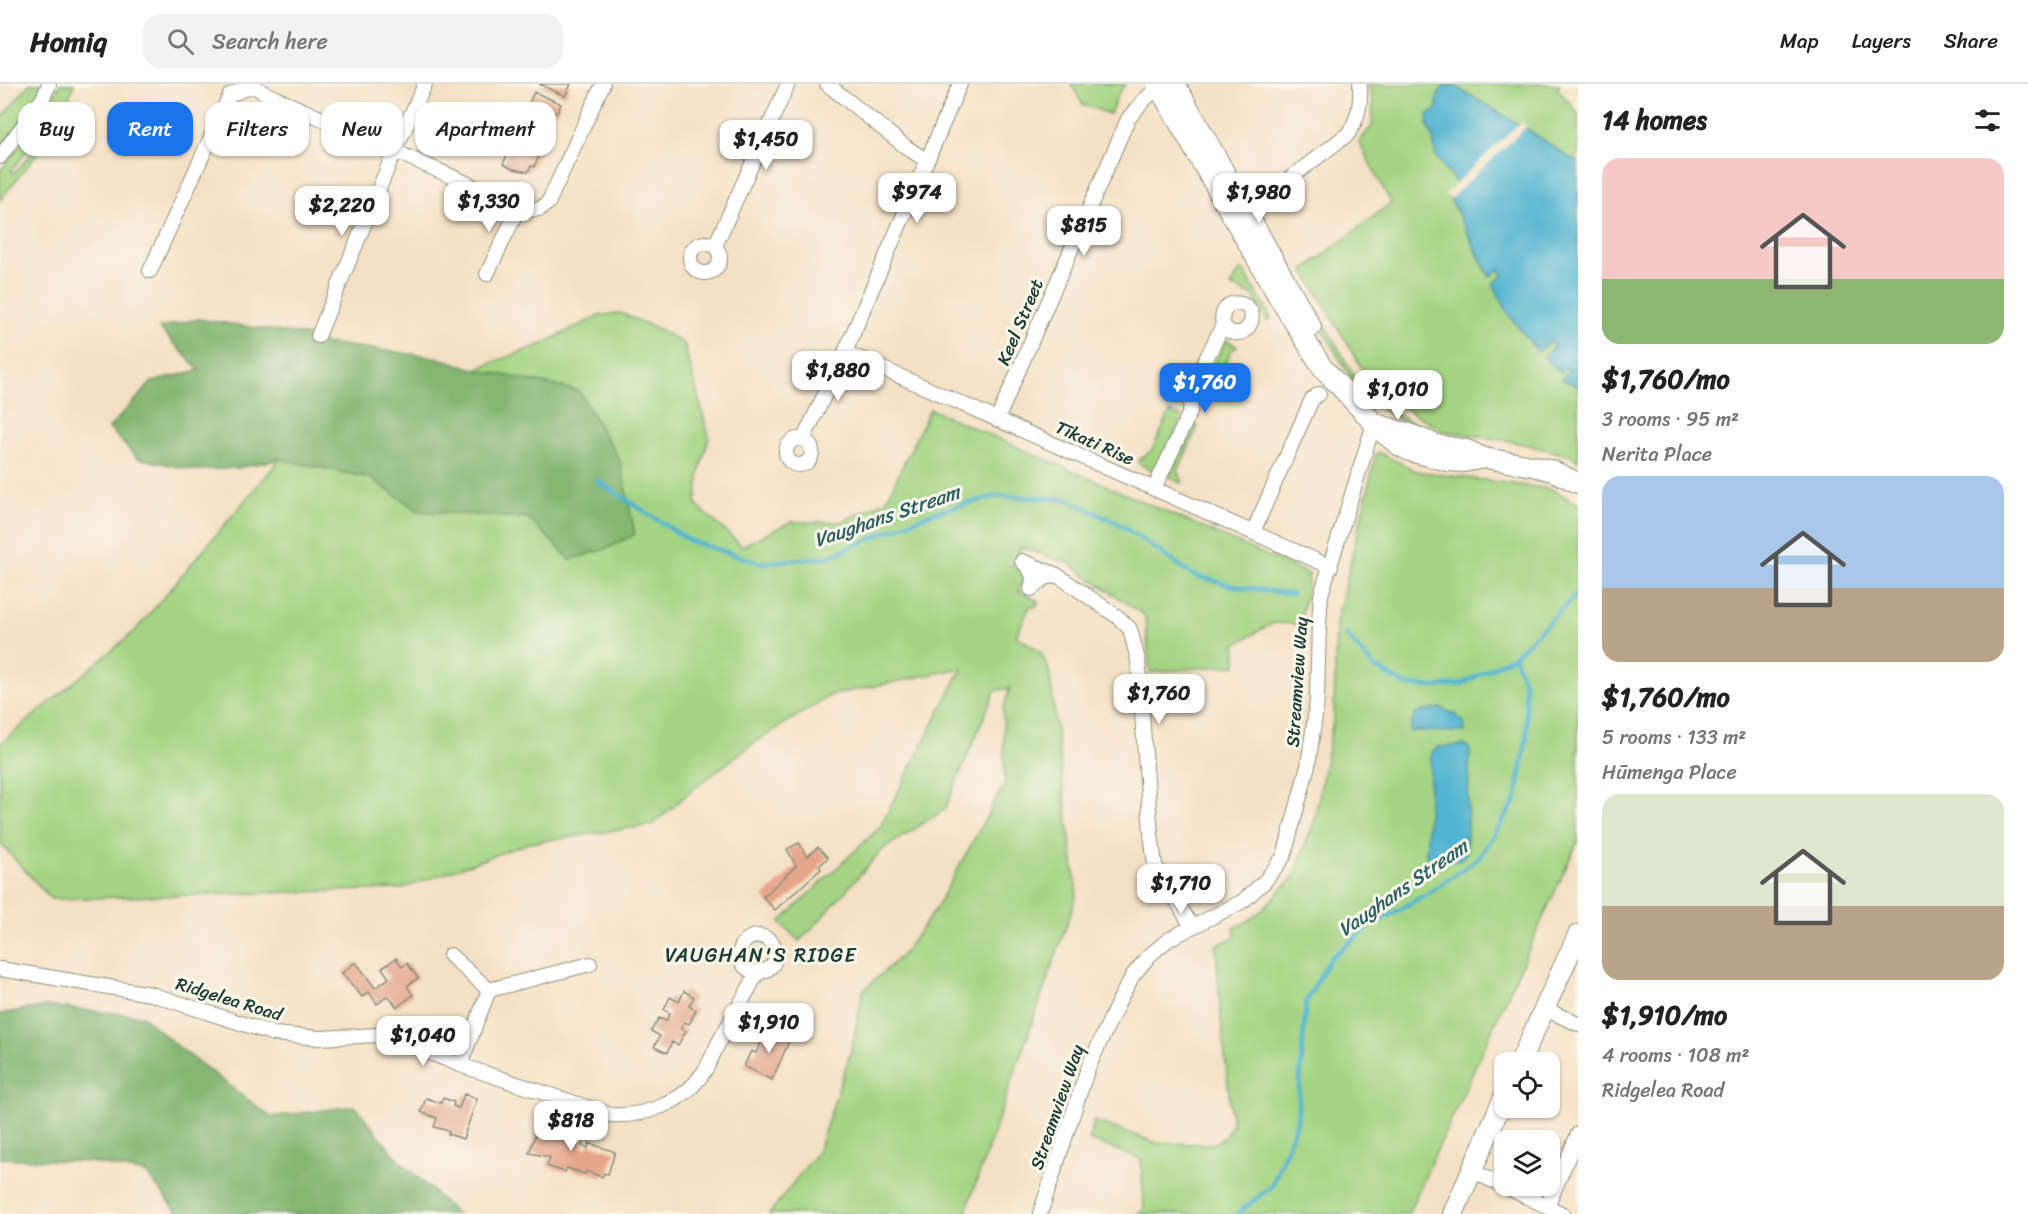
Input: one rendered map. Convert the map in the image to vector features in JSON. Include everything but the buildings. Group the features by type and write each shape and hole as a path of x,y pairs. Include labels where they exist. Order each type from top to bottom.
{"street":[{"path":"0,157 43,98 49,84"},
{"path":"150,271 230,95 253,84 264,93 321,118"},
{"path":"403,132 425,84"},
{"path":"403,154 519,207 535,211 548,203 603,84"},
{"path":"715,246 788,84"},
{"path":"827,84 927,161"},
{"path":"803,440 845,352 960,84"},
{"path":"1241,215 1348,134 1358,116 1361,103 1359,84"},
{"path":"1163,85 1241,215 1308,346 1322,367 1392,441 1410,451 1448,461 1464,462 1484,458 1533,466 1553,471 1578,483"},
{"name":"Keel Street","path":"997,420 1128,119 1142,102 1163,85"},
{"path":"318,336 393,156"},
{"path":"487,274 519,207"},
{"path":"1154,489 1190,412 1193,384 1223,325"},
{"name":"Tīkati Rise","path":"845,352 1331,567"},
{"path":"1253,532 1312,399 1319,394"},
{"name":"Streamview Way","path":"1040,1214 1088,1068 1133,975 1150,955 1169,939 1243,901 1265,881 1284,856 1308,766 1317,701 1321,595 1374,423"},
{"path":"1057,575 1118,617 1130,629 1138,660 1155,865 1192,927"},
{"path":"1525,1052 1578,934"},
{"path":"450,955 489,990"},
{"path":"489,990 590,964"},
{"name":"Ridgelea Road","path":"0,969 151,994 274,1034 320,1038 376,1035 402,1041 460,1065 610,1115 640,1114 670,1102 687,1092 704,1073 714,1050 758,972"},
{"path":"460,1065 489,990"},
{"path":"1545,1009 1578,1024"},
{"path":"1453,1214 1495,1118"},
{"path":"1547,1207 1578,1134"},
{"path":"1472,1172 1563,1214"}],"green space":[{"path":"29,84 44,84 34,102 18,102 18,125 0,148 0,120"},
{"path":"60,84 74,84 66,102 49,102"},
{"path":"1071,84 1126,84 1118,94 1110,114 1083,105"},
{"path":"1368,84 1560,84 1557,88 1578,113 1578,163 1455,86 1427,123 1433,138 1436,157 1457,184 1448,194 1489,277 1499,269 1504,274 1538,351 1550,341 1555,346 1544,357 1570,370 1562,379 1578,386 1578,461 1571,456 1515,442 1444,431 1388,399 1361,367 1304,270 1391,203 1359,142 1372,126 1373,102"},
{"path":"18,148 18,156 23,156 11,171 15,173 29,156 36,156 0,200 0,171"},
{"path":"1241,270 1244,271 1271,318 1268,322 1252,295 1230,286"},
{"path":"1301,283 1354,375 1364,387 1395,414 1427,429 1418,430 1401,421 1374,404 1357,388 1297,287"},
{"path":"620,313 663,331 684,344 709,437 700,470 696,505 742,546 790,522 840,522 886,501 930,409 1309,574 1300,624 1273,623 1236,644 1236,665 1150,672 1145,616 1068,563 1021,547 1013,567 1025,575 1018,591 1039,601 1035,607 1030,606 1016,636 1040,651 1049,670 1077,895 965,1214 769,1214 818,1151 851,1051 863,991 903,954 935,910 1005,783 1003,709 1010,688 995,691 945,809 882,850 799,941 780,922 880,827 962,668 831,695 755,742 696,787 652,825 529,843 401,889 51,899 0,843 0,744 135,631 280,459 370,478 419,511 528,518 571,560 579,391 475,369 540,345 598,316"},
{"path":"198,319 309,336 324,343 435,357 475,369 579,391 620,461 635,534 608,548 571,560 528,518 419,511 370,478 280,459 238,468 194,470 137,458 109,428 152,382 199,370 159,328"},
{"path":"1226,340 1237,346 1231,351 1215,389 1204,384"},
{"path":"1170,412 1182,417 1157,472 1138,463 1152,450"},
{"path":"1193,424 1198,426 1178,471 1183,482 1180,483 1169,477"},
{"path":"1379,452 1415,471 1551,489 1578,504 1578,841 1408,1214 1138,1214 1144,1209 1141,1159 1089,1140 1094,1121 1157,1143 1213,1144 1225,1137 1232,1123 1216,945 1236,937 1234,928 1262,910 1295,875 1315,818 1334,716 1336,623 1376,455"},
{"path":"46,1006 142,1016 176,1045 271,1117 355,1106 398,1159 457,1214 179,1214 146,1173 90,1162 0,1158 0,1014"}],"water":[{"path":"1444,86 1455,86 1578,163 1578,386 1562,379 1569,370 1567,367 1561,373 1544,357 1554,346 1550,341 1538,352 1509,315 1493,284 1504,274 1499,269 1490,277 1448,194 1457,184 1436,157 1433,138 1427,123 1428,114 1436,111 1438,94"},
{"path":"1441,708 1456,715 1464,722 1465,732 1410,731 1413,719 1419,712"},
{"path":"1465,745 1470,750 1466,854 1458,861 1428,858 1426,855 1431,753 1438,747"}],"pier":[{"path":"1521,122 1527,126 1450,199 1445,194"}],"waterway":[{"name":"Vaughans Stream","path":"596,480 690,541 761,563 828,557 932,513 996,496 1067,499 1121,525 1193,575 1233,586 1292,594"},
{"path":"1346,634 1374,667 1406,685 1434,687 1462,684 1514,656 1578,593"},
{"name":"Vaughans Stream","path":"1237,1214 1272,1186 1297,1122 1306,1002 1330,958 1372,925 1427,894 1479,858 1516,800 1527,736 1525,684 1514,656"}],"district":[{"name":"VAUGHAN'S RIDGE","path":"761,955"}]}
